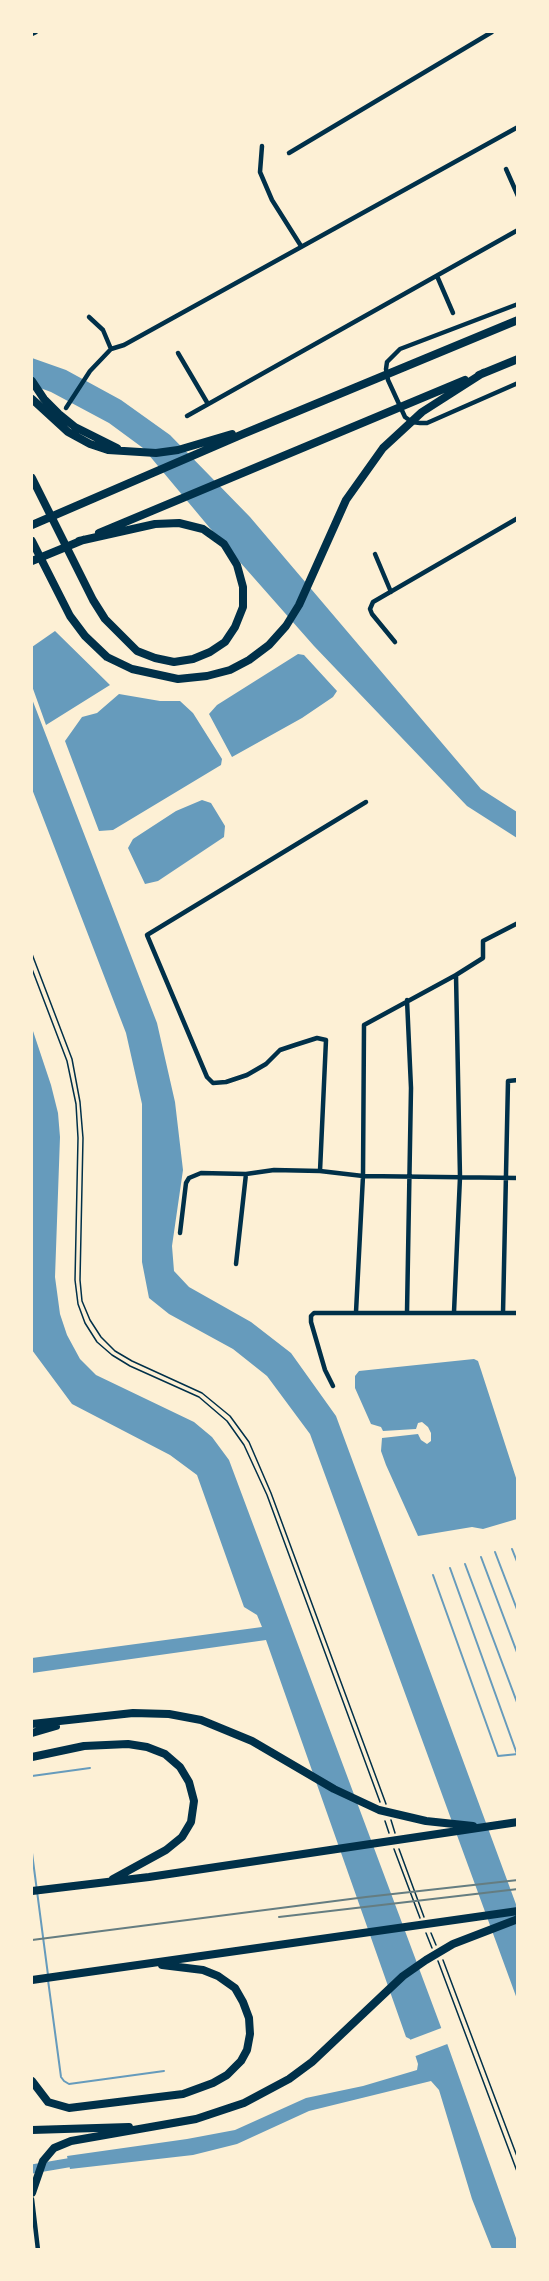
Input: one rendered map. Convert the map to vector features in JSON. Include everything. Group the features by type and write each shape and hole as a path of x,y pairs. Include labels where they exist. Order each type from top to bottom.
{"main road":[{"path":"32,525 243,434 518,320"},
{"path":"32,561 518,359"},
{"path":"32,541 70,616 84,636 107,657 132,669 178,679 207,676 230,670 249,660 269,645 286,626 299,605 346,500 383,448 422,412 483,373"},
{"path":"32,381 44,399 75,427 119,449"},
{"path":"32,399 68,432 108,450 156,453 178,450 225,436 243,434"},
{"path":"32,478 93,600 105,619 137,651 174,662 193,659 225,642 235,627 243,607 243,587 237,565 224,544 203,529 179,523 155,524 79,541"},
{"path":"32,1724 133,1713 170,1714 201,1720 252,1741 334,1789 379,1810 426,1821 487,1827"},
{"path":"32,1733 71,1721"},
{"path":"32,1757 84,1746 128,1744 147,1747 165,1754 180,1767 189,1782 194,1801 191,1822 182,1837 166,1850 109,1881"},
{"path":"32,1892 518,1822"},
{"path":"32,1980 518,1911"},
{"path":"32,2193 43,2160 54,2148 71,2141 196,2119 244,2103 289,2079 312,2062 403,1976 426,1960 453,1944 518,1919"},
{"path":"32,2081 48,2102 69,2108 191,2092 227,2075 241,2061 247,2050 250,2034 249,2018 235,1988 218,1976 203,1970 152,1963"},
{"path":"32,2130 158,2126"}],"street":[{"path":"32,34 36,32"},
{"path":"289,153 492,32"},
{"path":"66,408 90,371 111,350 124,345 518,128"},
{"path":"262,146 260,172 272,200 301,246"},
{"path":"506,169 518,196"},
{"path":"187,416 518,230"},
{"path":"437,276 453,313"},
{"path":"518,304 400,349 387,362 388,380 405,417 412,422 427,423 518,383"},
{"path":"89,317 103,330 111,350"},
{"path":"178,353 208,404"},
{"path":"395,642 370,609 373,602 518,518"},
{"path":"375,554 391,591"},
{"path":"320,1171 326,1040 317,1038 280,1050 266,1064 247,1075 226,1082 213,1083 207,1077 147,934 366,802"},
{"path":"356,1312 363,1176 364,1025 483,958 483,941 518,923"},
{"path":"454,1312 460,1177 456,975"},
{"path":"406,1312 411,1176 411,1088 407,1000"},
{"path":"503,1312 508,1081 518,1080"},
{"path":"180,1233 186,1183 189,1178 201,1173 246,1174 262,1170 320,1171 363,1176 518,1178"},
{"path":"236,1264 246,1174"},
{"path":"333,1386 325,1370 311,1316 314,1313 518,1313"},
{"path":"32,2199 38,2250"}],"path":[{"path":"32,954 72,1059 80,1102 83,1138 80,1280 82,1301 101,1337 115,1351 202,1393 230,1416 249,1442 272,1493 387,1808"},
{"path":"32,969 67,1061 76,1104 78,1138 75,1280 78,1304 85,1323 97,1342 112,1355 130,1366 199,1397 227,1420 244,1445 267,1495 382,1809"},
{"path":"390,1818 396,1839"},
{"path":"385,1819 397,1861 422,1923"},
{"path":"399,1849 426,1921"},
{"path":"430,1930 438,1949"},
{"path":"426,1933 434,1952"},
{"path":"442,1959 518,2159"},
{"path":"438,1961 518,2174"}],"water":[{"path":"32,358 66,370 121,400 170,435 250,517 481,789 517,812 517,838 467,806 314,646 143,448 109,423 51,392 32,385"},
{"path":"55,631 110,685 46,725 32,686 32,647"},
{"path":"298,654 304,655 337,691 333,697 302,718 232,757 209,714 217,705"},
{"path":"119,694 160,701 180,701 193,713 222,759 221,765 113,830 99,831 65,741 82,717 97,713"},
{"path":"32,699 157,1023 175,1102 183,1170 172,1246 174,1271 189,1287 251,1322 291,1353 336,1416 517,1907 517,1999 310,1434 267,1376 233,1349 169,1314 149,1298 142,1262 142,1104 126,1033 32,789"},
{"path":"202,800 211,803 225,826 224,837 158,881 145,884 128,848 133,839 176,811"},
{"path":"32,1028 58,1113 60,1137 55,1277 60,1314 67,1335 80,1359 96,1375 194,1422 212,1437 229,1460 448,2046 517,2241 517,2249 492,2249 472,2199 439,2090 431,2081 309,2111 237,2144 193,2155 70,2169 67,2156 235,2130 306,2098 363,2086 417,2070 418,2064 410,2039 406,2037 266,1640 32,1673 32,1658 262,1627 257,1615 244,1607 197,1475 170,1455 72,1404 32,1350"},
{"path":"474,1359 478,1361 517,1481 517,1519 483,1529 472,1527 418,1536 386,1465 381,1451 382,1438 418,1434 427,1444 431,1441 431,1433 422,1422 418,1423 416,1429 383,1431 381,1427 371,1424 355,1388 355,1376 359,1371"}],"pier":[{"path":"444,2027 450,2043 413,2057 407,2041"}],"waterway":[{"path":"512,1549 518,1564"},
{"path":"495,1552 518,1612"},
{"path":"481,1557 518,1655"},
{"path":"465,1564 518,1705"},
{"path":"450,1568 517,1754"},
{"path":"433,1575 498,1756 518,1754"},
{"path":"32,1776 90,1768"},
{"path":"32,1853 48,1975"},
{"path":"48,1980 61,2077 64,2081 69,2084 164,2071"},
{"path":"32,2169 79,2161"}],"railway":[{"path":"32,1940 518,1880"},
{"path":"279,1917 518,1889"}]}
